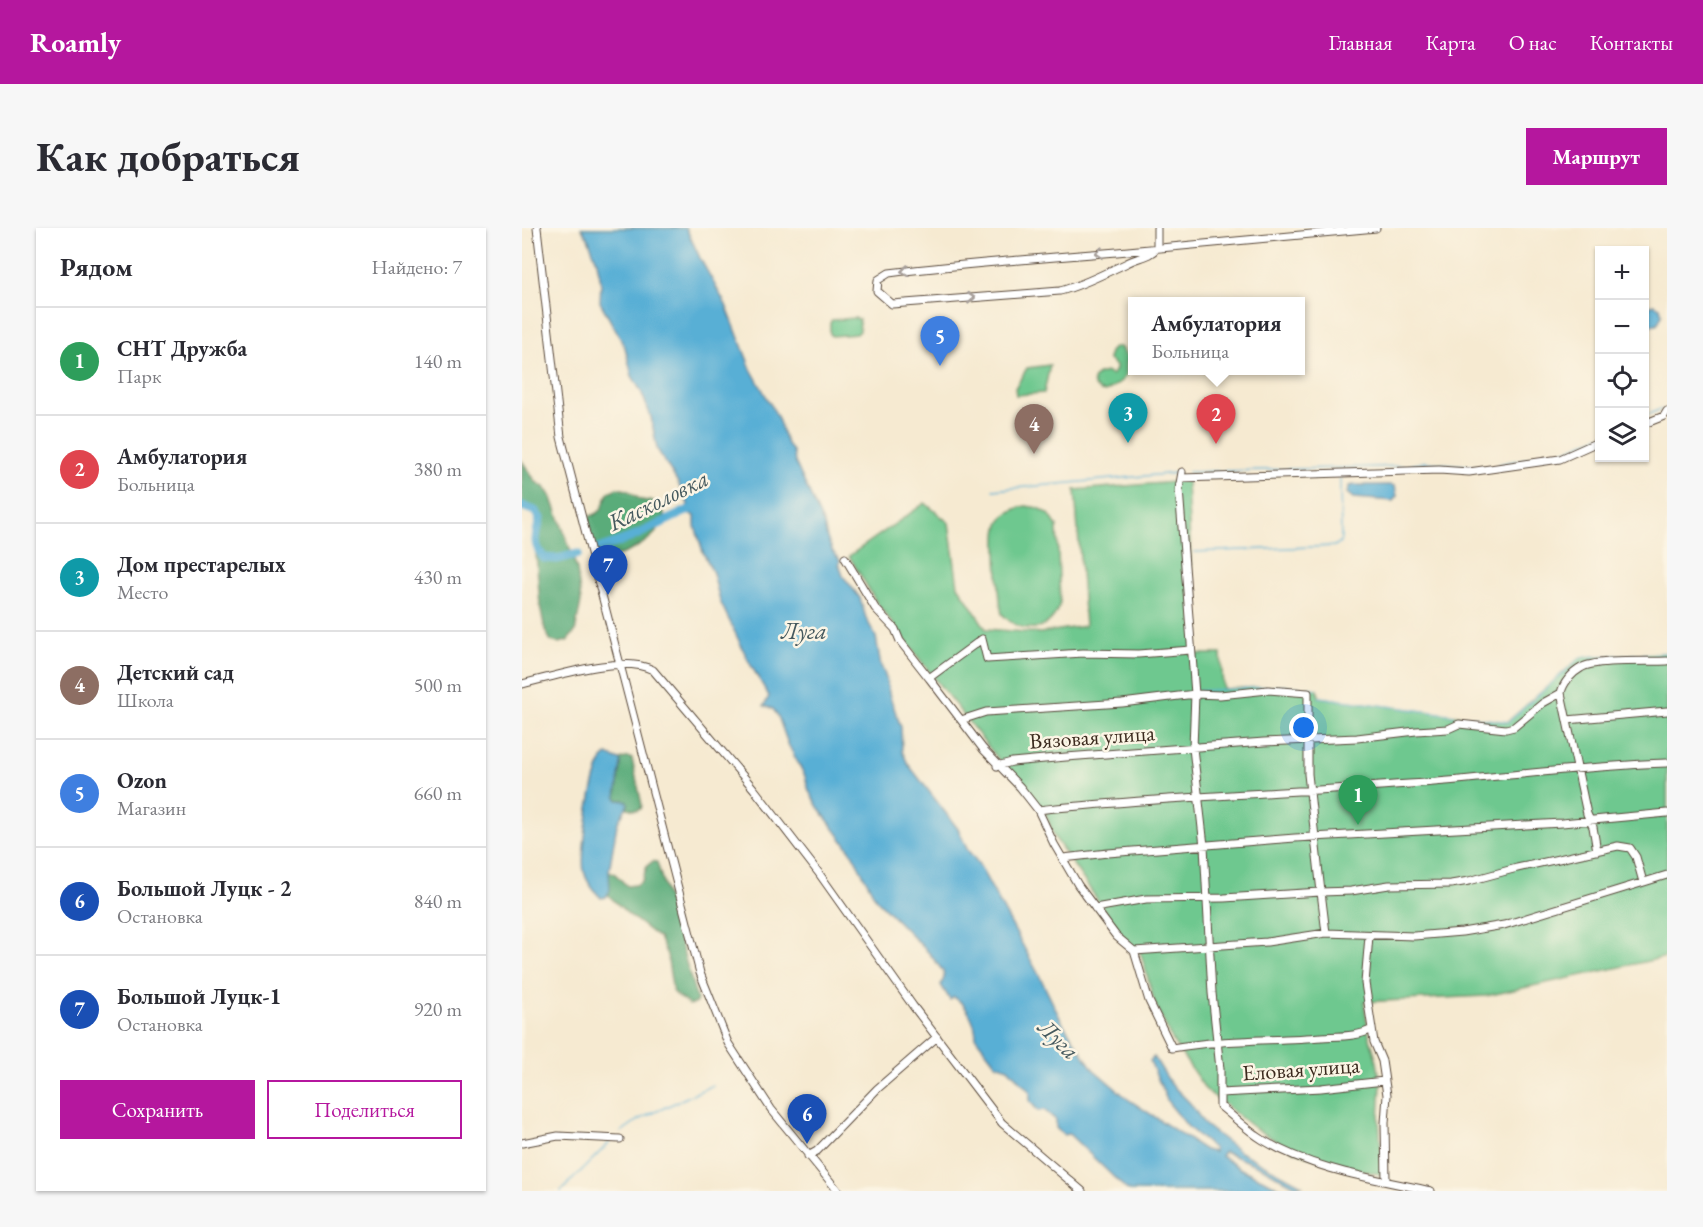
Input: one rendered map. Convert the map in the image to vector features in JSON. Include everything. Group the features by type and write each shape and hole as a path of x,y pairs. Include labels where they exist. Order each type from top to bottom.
{"street":[{"path":"537,228 561,437 692,943 713,1009 733,1051 771,1109 838,1191"},
{"path":"1156,228 1157,248 1152,254 1131,261 1078,287 1060,291 892,304 877,291 878,279 889,273 1157,248 1376,228"},
{"path":"1649,422 1664,416 1667,411"},
{"path":"1431,1191 1301,1158 1263,1140 1220,1106 1220,1069 1208,897 1200,796 1192,748 1195,694 1179,489 1182,475 1439,470 1469,472 1560,459 1595,443"},
{"path":"845,558 875,608 895,629 900,641 997,766 1020,787 1038,810 1042,823 1078,885 1116,936 1134,951 1149,1001 1172,1048 1366,1033 1372,1029"},
{"path":"929,678 982,639 987,659 1191,650"},
{"name":"Вязовая улица","path":"997,766 1036,759 1308,741 1448,729 1459,724 1506,729 1514,727 1543,703 1561,693 1563,685 1582,667 1625,661 1667,661"},
{"path":"522,684 618,663 644,665 653,670 754,789 818,872 936,1037 1002,1123 1082,1191"},
{"path":"961,720 986,712 1131,702 1195,694 1220,695 1268,690 1308,693 1309,791 1326,933"},
{"path":"1561,693 1597,851"},
{"path":"1568,720 1667,711"},
{"path":"1038,810 1200,796 1309,791 1667,763"},
{"path":"1063,858 1108,852 1385,832 1428,832 1562,823 1667,813"},
{"path":"1095,908 1146,899 1224,898 1371,889 1389,885 1460,883 1618,846 1630,848 1636,857 1643,882"},
{"path":"1134,951 1267,942 1326,933 1369,936 1438,934 1504,925 1667,875"},
{"path":"1369,936 1365,984 1374,1042 1382,1061 1387,1095 1384,1123 1386,1181"},
{"path":"808,1156 817,1151 857,1108 936,1037"},
{"name":"Еловая улица","path":"1220,1093 1329,1088 1384,1081"},
{"path":"522,1143 558,1136 620,1139"}],"green space":[{"path":"859,319 860,331 857,334 832,336 830,334 832,320"},
{"path":"1115,347 1120,347 1128,358 1125,377 1106,392 1100,391 1094,386 1093,380 1098,374 1106,372 1111,375 1116,370 1116,366 1108,359"},
{"path":"1050,365 1044,393 1016,395 1015,388 1027,368"},
{"path":"522,461 536,482 544,487 552,498 577,569 581,602 575,632 567,641 558,643 551,641 545,630 540,606 535,540 540,518 535,511 522,506"},
{"path":"1187,481 1195,654 1221,654 1223,689 1285,686 1318,689 1319,697 1507,722 1581,657 1667,653 1667,957 1486,996 1364,1002 1369,1035 1381,1084 1379,1120 1383,1175 1333,1164 1294,1151 1254,1128 1206,1090 1174,1043 1155,1004 1141,954 1120,933 1055,838 1045,812 998,759 934,678 877,603 849,556 925,503 949,523 958,586 986,629 1040,633 1085,626 1075,490"},
{"path":"617,488 627,490 641,500 657,502 664,512 663,523 657,532 636,547 613,557 602,557 595,554 587,521 590,516 601,510 609,492"},
{"path":"1026,506 1039,508 1049,514 1057,526 1060,603 1050,620 1035,628 1018,626 1002,614 999,584 998,528 1002,519 1009,513"},
{"path":"628,757 632,759 641,809 627,808 628,804 624,800 618,800 616,797 620,760"},
{"path":"653,861 657,862 697,1000 695,1004 689,1005 673,992 667,955 659,938 608,895 609,871 627,886 636,885 642,881 647,866"}],"water":[{"name":"Луга","path":"581,228 686,228 726,305 751,369 777,416 787,444 793,451 795,462 824,525 833,552 840,560 843,576 860,598 866,618 876,637 881,666 901,727 902,751 908,764 958,829 967,849 978,863 1040,977 1062,1022 1093,1069 1129,1100 1205,1150 1214,1152 1214,1149 1188,1127 1168,1102 1150,1061 1154,1057 1171,1084 1190,1103 1205,1125 1240,1152 1302,1185 1295,1186 1263,1168 1224,1152 1221,1156 1241,1169 1287,1191 1130,1191 1069,1134 1063,1135 1056,1128 1056,1120 1044,1110 1038,1111 1030,1101 1030,1092 1008,1068 996,1064 976,1038 967,1009 954,997 950,1000 941,985 944,978 943,971 929,953 876,899 852,853 809,791 805,776 788,744 778,716 773,709 764,706 769,696 749,662 720,601 713,573 703,552 695,526 695,516 686,512 688,504 657,449 651,417 641,391 632,376 625,347 600,302 601,282 597,262 588,238"},
{"path":"1653,304 1660,307 1662,315 1657,325 1649,325 1649,306"},
{"path":"1349,486 1395,486 1397,496 1393,501 1353,498 1347,493"},
{"path":"607,755 620,760 616,797 618,800 627,801 628,804 617,824 609,871 610,890 606,897 601,898 586,878 583,861 593,790 602,761"}],"waterway":[{"path":"1649,414 1661,409"},
{"path":"1499,464 1562,452 1595,438"},
{"path":"1188,472 1407,466 1424,462 1483,467"},
{"path":"993,490 1177,473"},
{"path":"1194,552 1334,546 1340,543 1340,478"},
{"name":"Касколовка","path":"522,506 535,511 540,518 536,543 544,558 557,559 578,554"},
{"name":"Касколовка","path":"596,550 630,538 695,507"},
{"path":"1463,716 1508,722 1581,657 1667,653"},
{"path":"1199,691 1285,686 1318,689"},
{"path":"1319,697 1454,715"},
{"path":"621,1132 638,1120 713,1085"},
{"path":"561,1191 610,1142"}],"place":[{"name":"Ozon","path":"940,366"},
{"name":"Дом престарелых","path":"1128,443"},
{"name":"Амбулатория","path":"1216,444"},
{"name":"Детский сад","path":"1034,454"},
{"name":"Большой Луцк-1","path":"608,595"},
{"name":"СНТ Дружба","path":"1358,825"},
{"name":"Большой Луцк - 2","path":"807,1144"}]}
